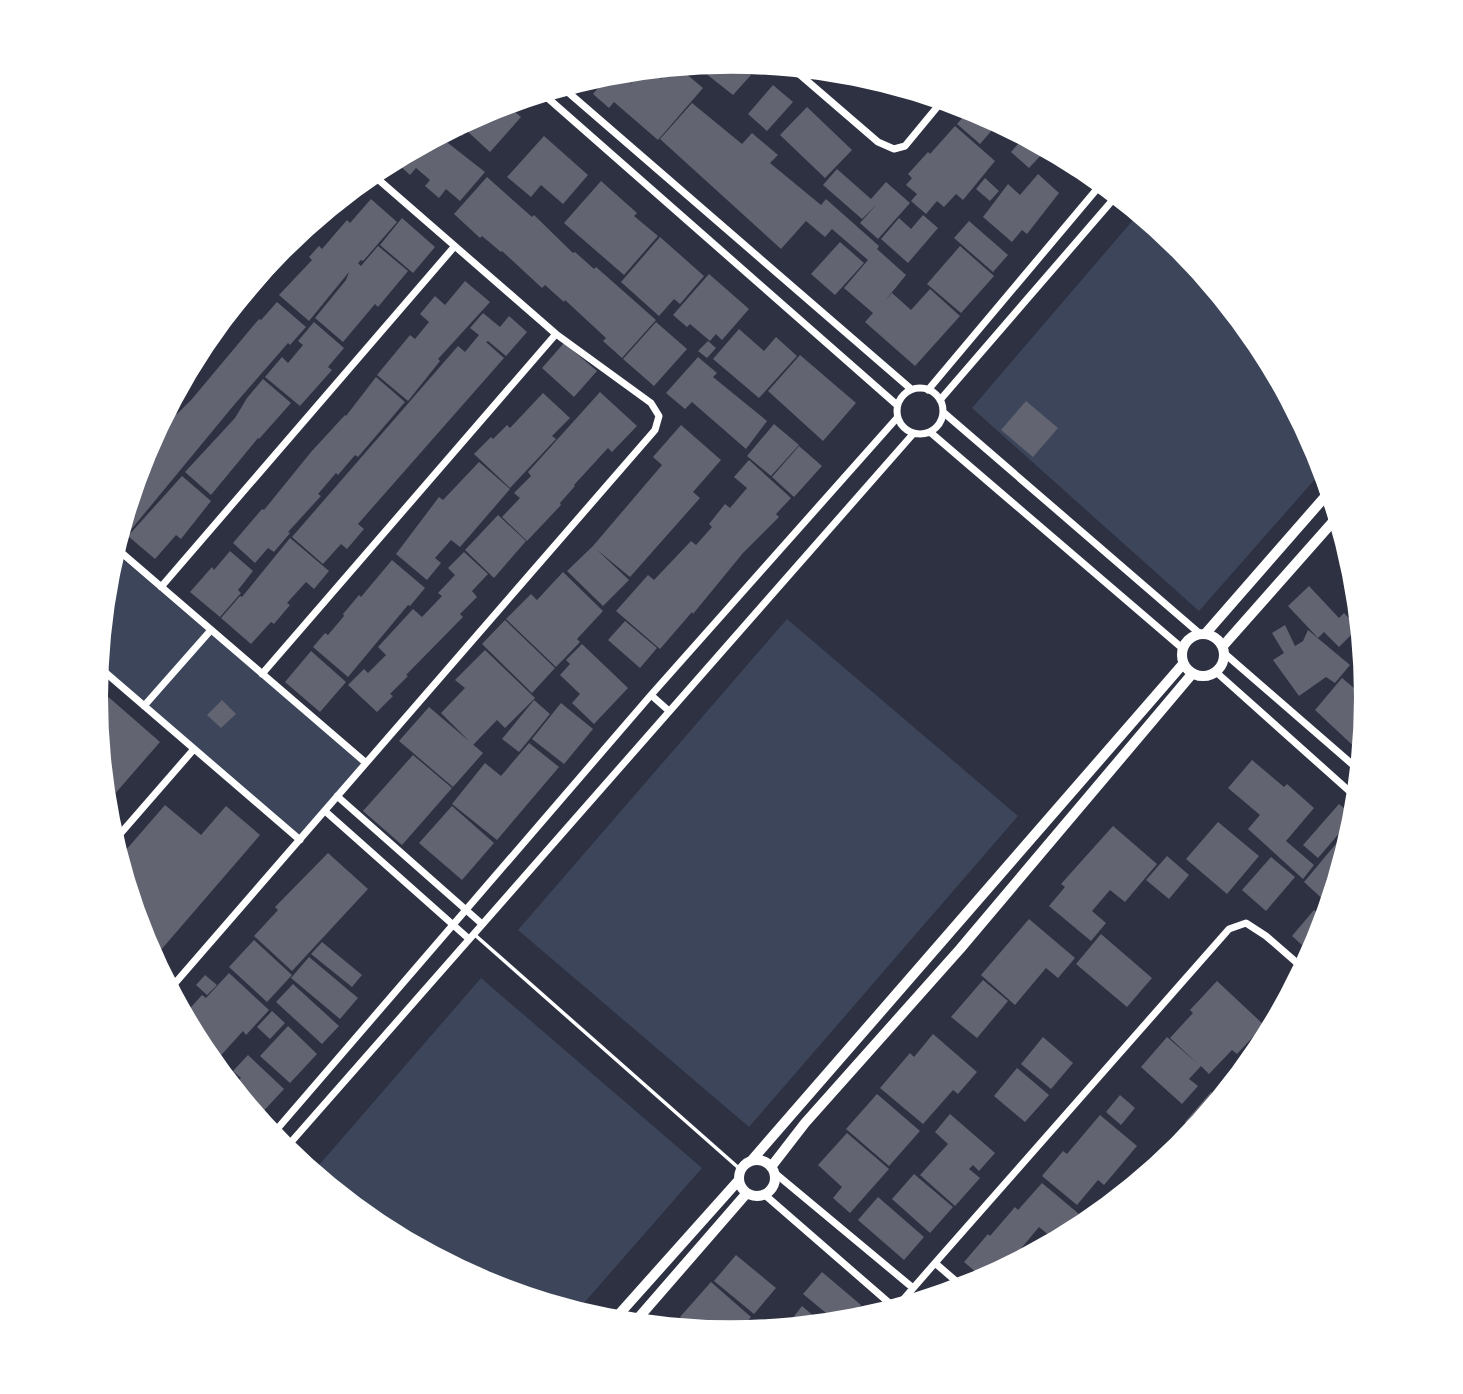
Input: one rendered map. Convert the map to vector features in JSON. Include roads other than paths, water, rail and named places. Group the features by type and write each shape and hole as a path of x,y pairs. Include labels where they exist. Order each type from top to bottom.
{"street":[{"path":"804,78 878,142 894,149 905,146 936,108"},
{"path":"571,95 911,389"},
{"path":"551,101 897,405"},
{"path":"616,159 627,145"},
{"path":"177,981 655,430 659,416 651,403 556,334 381,182"},
{"path":"928,390 1095,191"},
{"path":"940,400 1110,202"},
{"path":"161,587 454,247"},
{"path":"262,674 556,334"},
{"path":"911,389 928,390 940,400 943,412 939,424 930,432 913,434 903,428 897,418 897,405 902,395 911,389"},
{"path":"943,412 1203,633 1216,638 1223,650 1351,763"},
{"path":"280,1126 651,695 897,418"},
{"path":"930,432 1182,648"},
{"path":"293,1140 913,434"},
{"path":"622,1311 1182,664 1182,648 1188,638 1203,633 1323,499"},
{"path":"1182,664 1192,674 1204,677 1216,672 1222,664 1223,650 1331,525"},
{"path":"125,555 366,763"},
{"path":"145,706 211,630"},
{"path":"1216,672 1348,789"},
{"path":"746,1194 754,1197 765,1195 773,1187 773,1170 805,1124 960,949 1192,674"},
{"path":"109,675 300,840"},
{"path":"651,695 669,711"},
{"path":"123,831 194,749"},
{"path":"337,796 482,925"},
{"path":"325,811 453,926 471,937"},
{"path":"907,1295 1229,929 1246,923 1296,962"},
{"path":"752,1160 759,1160 773,1170 913,1288"},
{"path":"740,1175 746,1194"},
{"path":"642,1314 746,1194"},
{"path":"765,1195 887,1301"},
{"path":"935,1263 954,1279"}],"lane":[{"path":"471,937 740,1175"},
{"path":"946,937 960,949"}]}
